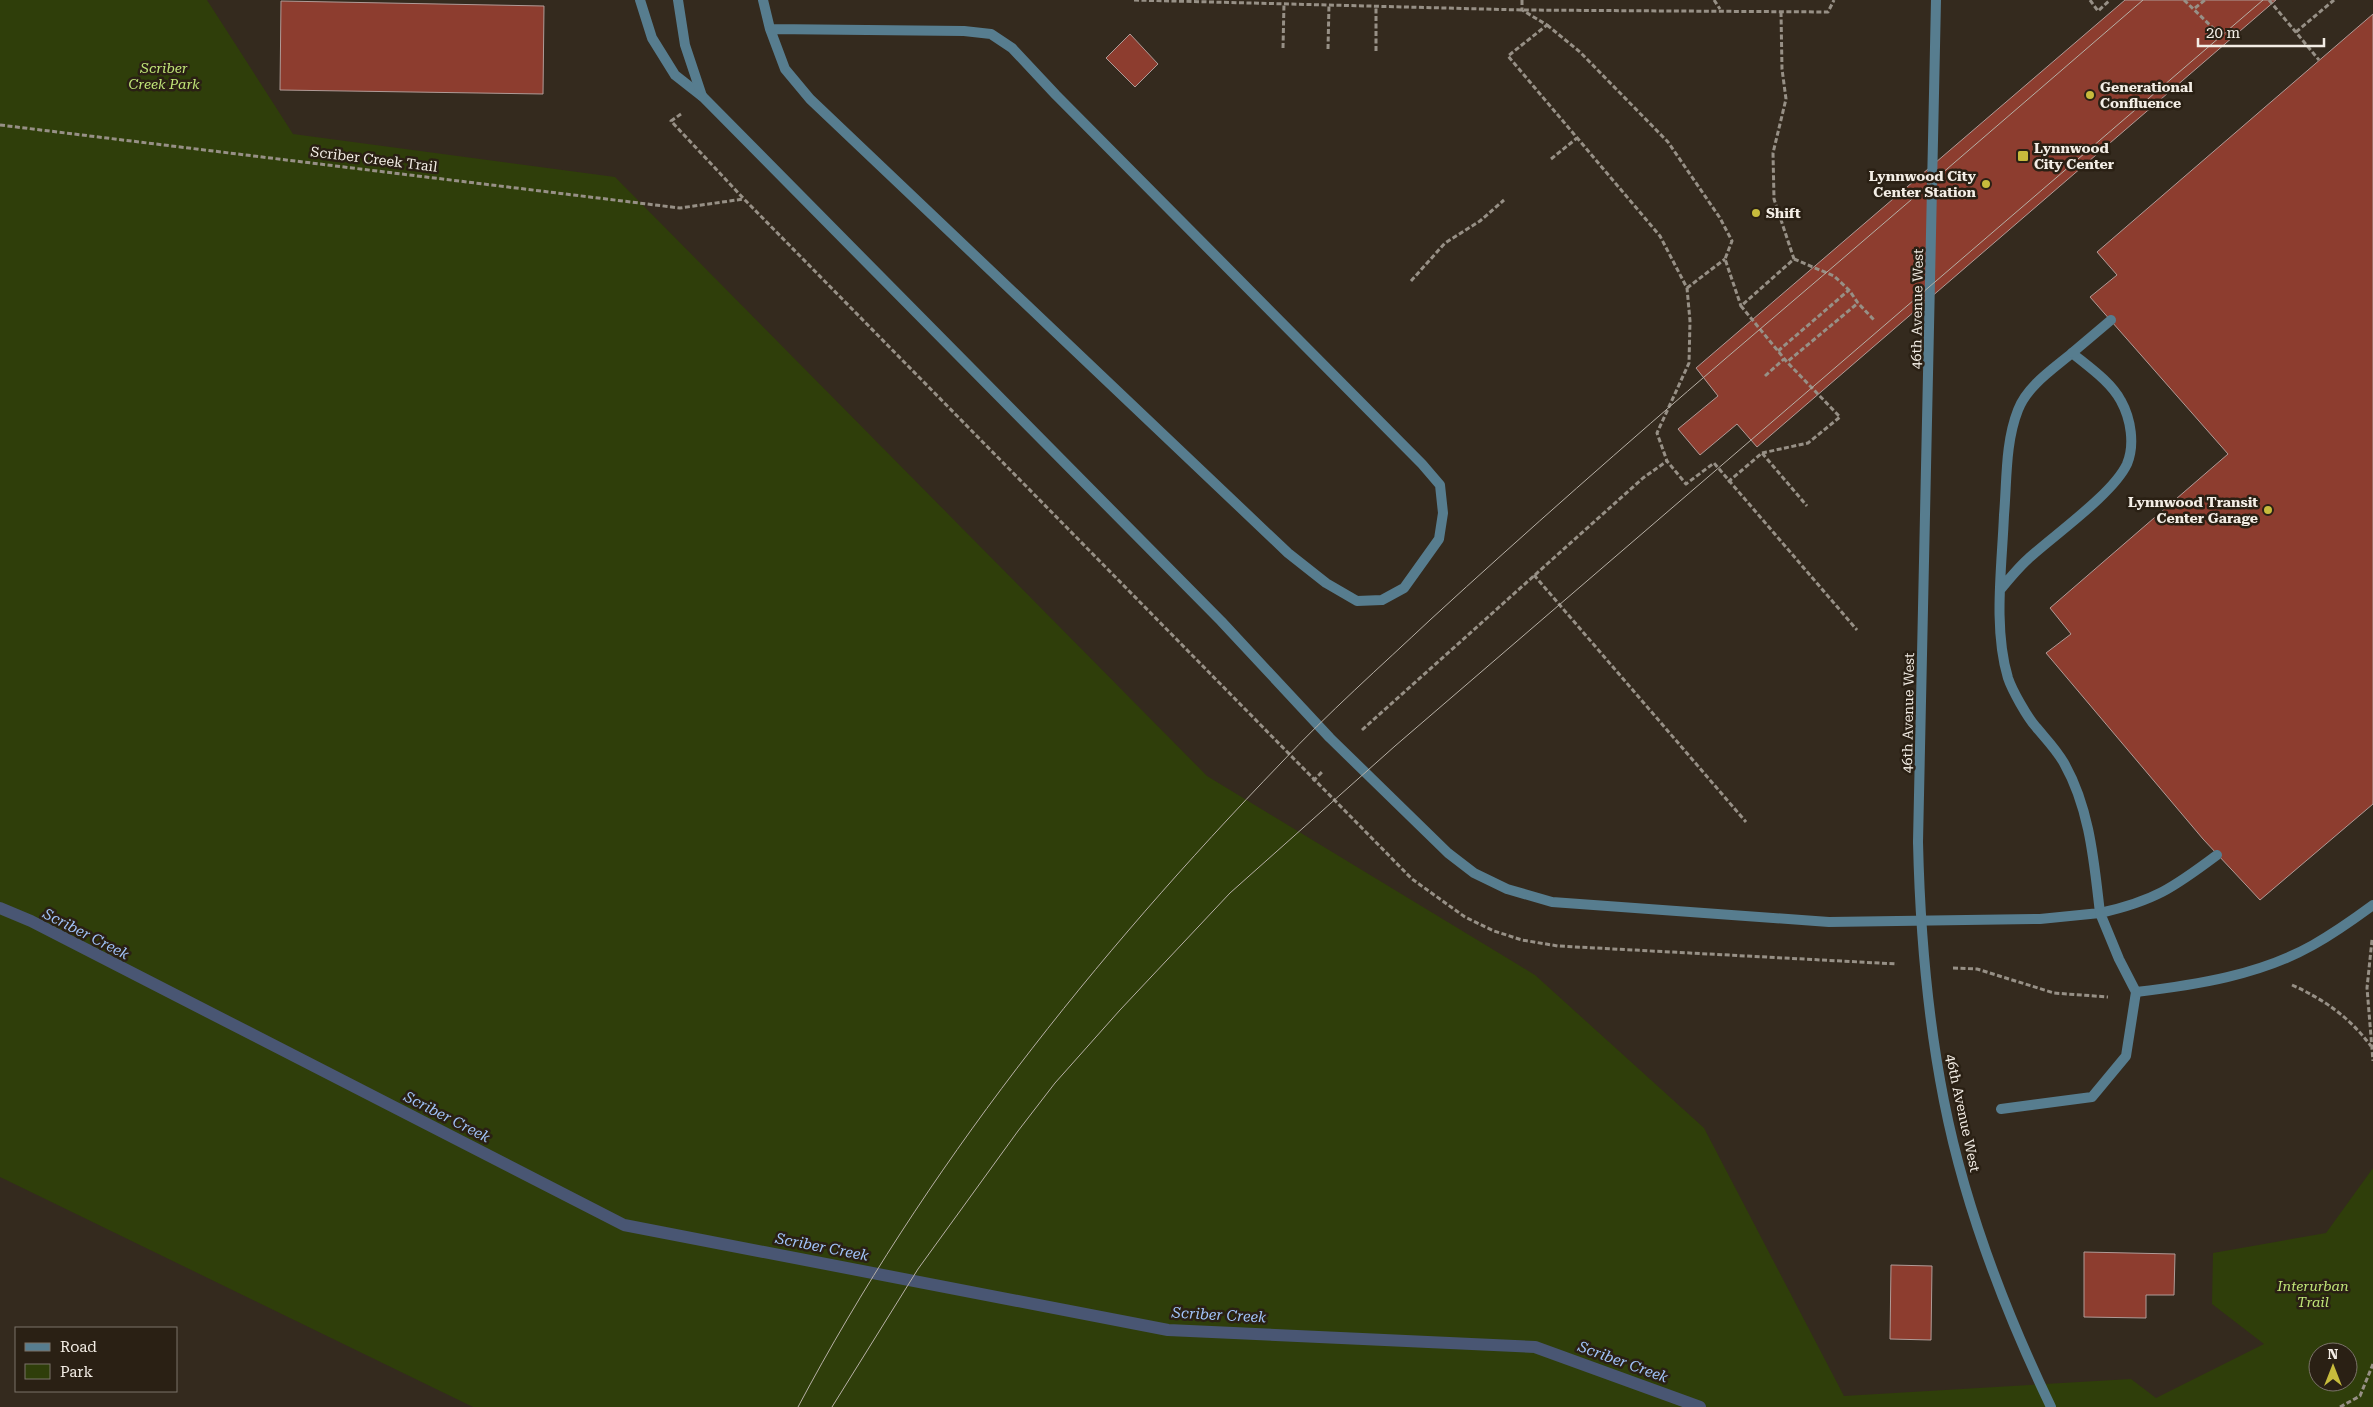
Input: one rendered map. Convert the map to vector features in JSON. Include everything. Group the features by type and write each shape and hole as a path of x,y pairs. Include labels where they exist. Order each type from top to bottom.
{"street":[{"path":"640,0 652,38 675,75 703,97 1221,621 1342,748 1448,854 1461,864 1507,889 1552,902 1829,922 2040,919 2100,913 2155,898 2178,885 2217,855"},
{"path":"678,0 685,45 703,97"},
{"path":"763,0 770,29 785,70 810,99 1288,553 1326,584 1357,601 1382,600 1404,588 1438,539 1443,513 1440,485 1422,464 1070,110 1012,48 991,34 964,31 770,29"},
{"name":"46th Avenue West","path":"1936,0 1918,842 1925,969 1933,1036 1946,1111 1978,1230 2000,1293 2051,1407"},
{"path":"2001,1109 2092,1097 2126,1056 2136,992 2119,959 2100,913 2094,856 2076,788 2064,763 2051,743 2034,726 2009,680 2002,656 2000,590 2009,443 2018,409 2037,383 2111,320"},
{"path":"2000,590 2026,560 2114,483 2127,464 2132,440 2121,400 2096,373 2072,354"},
{"path":"2136,992 2224,978 2260,968 2311,946 2373,904"}],"path":[{"path":"1134,0 1522,10 1828,12 1834,0"},
{"path":"1522,10 1523,0"},
{"path":"1714,0 1720,10"},
{"path":"2090,0 2098,10 2110,0"},
{"path":"2184,0 2195,8 2214,30"},
{"path":"2195,8 2205,0"},
{"path":"2269,0 2320,60"},
{"path":"2296,32 2334,0"},
{"path":"1283,48 1284,3"},
{"path":"1328,49 1329,4"},
{"path":"1376,6 1376,50"},
{"path":"1522,10 1547,25 1580,52 1668,142 1720,218 1732,240 1725,260 1688,288"},
{"path":"1780,11 1782,70 1786,99 1774,153 1774,199 1794,259 1834,276 1849,290 1874,320"},
{"path":"1547,25 1508,56 1660,236 1688,288 1690,321 1689,363 1657,433 1667,461 1686,484 1714,463 1728,482 1857,630"},
{"path":"672,121 744,199 1313,781 1412,879 1436,898 1466,917 1494,931 1522,940 1558,946 1898,964"},
{"name":"Scriber Creek Trail","path":"0,125 680,208 744,199"},
{"path":"1552,159 1577,138"},
{"path":"1411,281 1445,243 1480,221 1504,200"},
{"path":"1741,306 1794,259"},
{"path":"1725,260 1741,306 1785,360 1840,417 1808,443 1762,453 1728,482"},
{"path":"1778,351 1849,290"},
{"path":"1765,376 1858,303"},
{"path":"1762,453 1808,506"},
{"path":"1342,748 1643,478 1667,461"},
{"path":"1534,575 1746,822"},
{"path":"2373,936 2367,988 2373,1061"},
{"path":"1948,967 1977,969 2054,993 2109,997 2136,992"},
{"path":"2260,968 2326,1001 2358,1028 2371,1046"},
{"path":"2340,1407 2360,1396 2373,1364"}],"green space":[{"path":"0,0 207,0 293,134 615,177 1207,776 1535,975 1704,1128 1844,1396 2131,1379 2156,1398 2264,1344 2212,1304 2213,1253 2326,1233 2373,1168 2373,1407 473,1407 0,1177"}],"building":[{"name":"Lynnwood City Center Station","path":"2125,0 2276,0 1757,447 1737,424 1700,455 1678,429 1718,396 1696,368"},
{"path":"281,1 544,6 543,94 280,90"},
{"name":"Lynnwood Transit Center Garage","path":"2373,14 2373,804 2260,900 2203,839 2046,653 2071,634 2050,608 2228,454 2090,297 2117,275 2097,252"},
{"path":"1130,34 1158,64 1135,87 1106,58"},
{"path":"2084,1252 2175,1254 2174,1295 2146,1295 2146,1318 2084,1317"},
{"path":"1891,1265 1932,1266 1931,1340 1890,1339"}],"waterway":[{"name":"Scriber Creek","path":"0,908 31,921 624,1225 1168,1330 1535,1347 1700,1407"}],"tram line":[{"path":"798,1407 848,1319 901,1233 957,1149 1017,1068 1079,989 1144,912 1281,763 1373,673 1576,488 2143,0"},
{"path":"832,1407 918,1269 1055,1083 1120,1010 1230,893 1395,746 2263,0"}],"place":[{"name":"Generational Confluence","path":"2090,95"},
{"name":"Lynnwood City Center","path":"2023,156"},
{"name":"Lynnwood City Center Station","path":"1986,184"},
{"name":"Shift","path":"1756,213"},
{"name":"Lynnwood Transit Center Garage","path":"2268,510"}],"park label":[{"name":"Scriber Creek Park","path":"164,76"},
{"name":"Interurban Trail","path":"2313,1294"}]}
